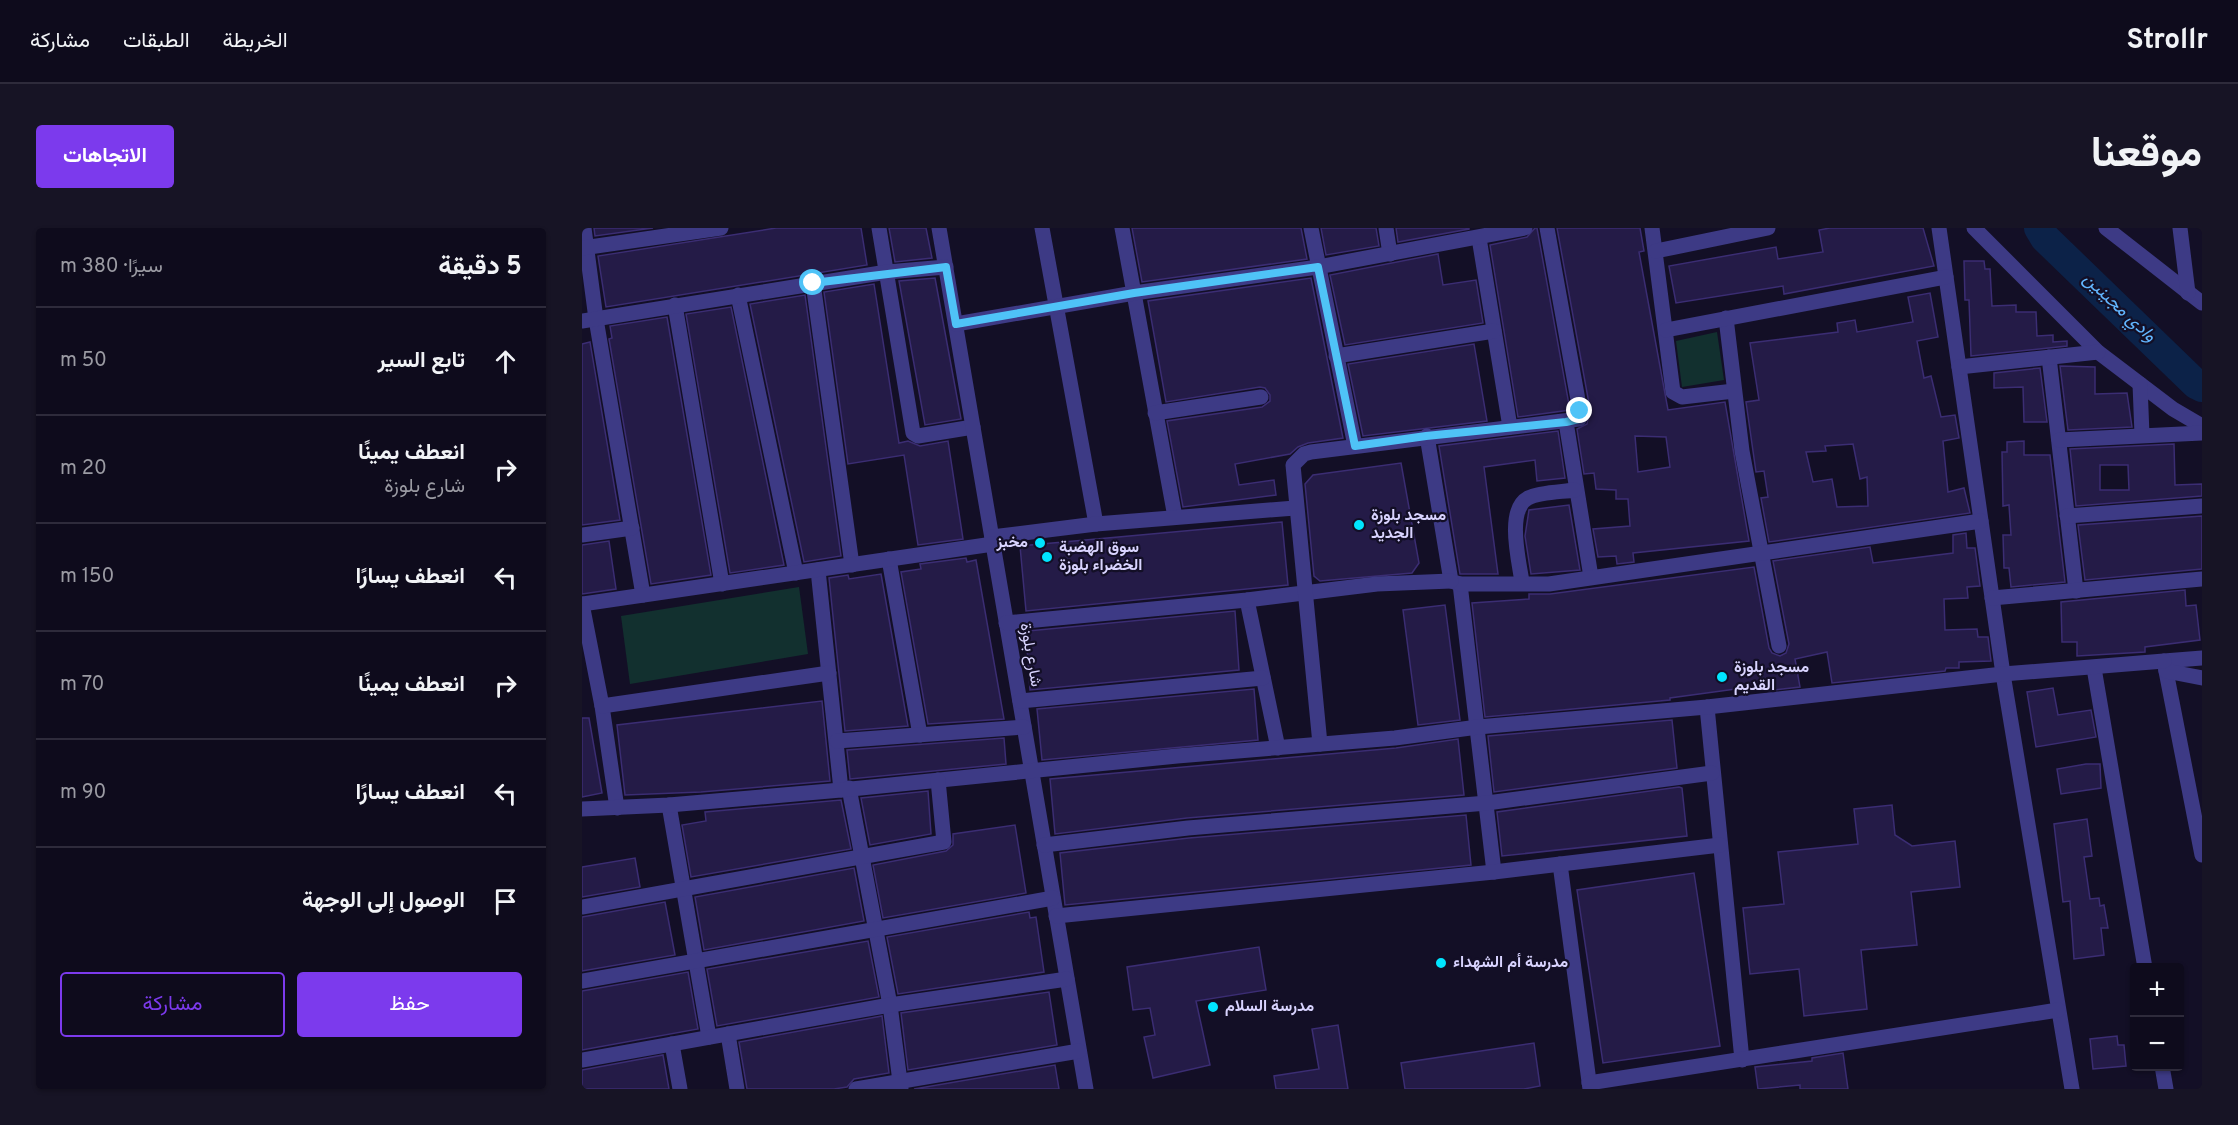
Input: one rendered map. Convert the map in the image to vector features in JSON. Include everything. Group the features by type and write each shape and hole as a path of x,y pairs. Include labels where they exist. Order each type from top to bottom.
{"street":[{"path":"584,228 589,320 644,595"},
{"path":"585,248 664,232 721,228"},
{"path":"879,228 914,433 918,436 973,427"},
{"name":"شارع بلوزة","path":"939,228 1086,1089"},
{"path":"1042,228 1096,524"},
{"path":"1122,228 1175,517"},
{"path":"1311,228 1355,446"},
{"path":"1386,228 1390,254"},
{"path":"956,324 1134,293 1318,267 1390,254 1461,235 1479,238 1525,228"},
{"path":"1320,744 1295,508 1292,472 1296,459 1311,452 1426,436 1579,419 1580,411 1547,228"},
{"path":"1652,228 1673,392 1676,396 1682,397 1734,391"},
{"path":"1656,251 1768,228"},
{"path":"1939,228 2003,674 2058,1010 2067,1088"},
{"path":"1974,228 2098,352 2173,410 2202,426"},
{"path":"2106,228 2202,303"},
{"path":"2180,228 2188,293"},
{"path":"1479,238 1510,427"},
{"path":"589,320 887,272 946,267"},
{"path":"1666,330 1946,277"},
{"path":"813,283 852,565"},
{"path":"738,295 796,573"},
{"path":"675,305 722,584"},
{"path":"1726,318 1734,391 1760,552 1779,646"},
{"path":"1336,356 1494,332"},
{"path":"1959,367 2098,352"},
{"path":"2049,357 2076,591"},
{"path":"2140,384 2142,435"},
{"path":"1155,413 1261,397"},
{"path":"1566,422 1575,490 1591,577"},
{"path":"2059,440 2202,433"},
{"path":"1426,436 1455,582 1478,727 1494,872"},
{"path":"1522,582 1515,521 1519,506 1529,497 1575,490"},
{"path":"2067,516 2202,506"},
{"path":"616,808 602,706 582,604 852,565 1096,524 1295,508"},
{"path":"1006,623 1247,600 1304,591 1377,584 1522,582 1549,584 1981,521"},
{"path":"582,535 632,528"},
{"path":"889,559 920,735"},
{"path":"818,570 837,741 890,1005 900,1086"},
{"path":"1992,598 2202,579"},
{"path":"1247,600 1278,748"},
{"path":"582,809 669,805 1278,748 1478,727 1707,707 2003,674 2165,666 2202,658"},
{"path":"2165,666 2202,678"},
{"path":"2165,666 2197,798 2202,855"},
{"path":"2094,668 2144,963"},
{"path":"602,706 829,673"},
{"path":"1020,701 1263,678"},
{"path":"1707,707 1742,1060"},
{"path":"837,741 1024,727"},
{"path":"1044,845 1188,828 1487,803 1712,773"},
{"path":"582,907 944,842 938,780"},
{"path":"669,805 709,1037"},
{"path":"1056,916 1494,872 1720,845"},
{"path":"1560,864 1590,1086 2058,1010"},
{"path":"582,981 1053,898"},
{"path":"582,1060 890,1005 1067,979"},
{"path":"728,1034 737,1089"},
{"path":"672,1044 680,1089"},
{"path":"856,1089 900,1086 1079,1051"},
{"path":"2163,1071 2166,1089"}],"green space":[{"path":"1717,332 1724,380 1682,387 1676,341"},
{"path":"799,587 808,654 630,684 621,616"}],"building":[{"path":"594,228 653,228 595,236"},
{"path":"776,228 861,228 867,265 606,307 598,256"},
{"path":"889,228 926,228 932,258 895,262"},
{"path":"1132,228 1301,228 1307,259 1142,282"},
{"path":"1321,228 1376,228 1379,246 1326,255"},
{"path":"1396,228 1469,228 1469,229 1398,242"},
{"path":"1537,228 1570,410 1518,417 1490,245 1527,237"},
{"path":"1557,228 1640,228 1644,251 1639,252 1668,410 1725,402 1749,541 1633,553 1634,562 1617,564 1616,556 1598,557 1593,529 1630,526 1628,499 1616,499 1616,490 1596,489 1594,473 1584,474 1577,429 1587,424 1590,409","holes":["1635,436 1666,437 1670,467 1638,472"]},
{"path":"1923,228 1934,266 1784,294 1783,286 1676,303 1669,266 1776,247 1778,259 1823,252 1819,230"},
{"path":"1438,254 1443,285 1476,280 1483,323 1345,345 1330,275"},
{"path":"1964,261 1984,261 1985,269 1990,269 1992,306 2016,305 2016,312 2036,312 2037,336 2053,335 2053,342 2067,341 2067,346 1971,356 1969,300 1965,300"},
{"path":"935,278 961,419 925,425 899,281"},
{"path":"1311,278 1343,438 1308,443 1298,447 1290,454 1235,464 1239,485 1274,480 1276,495 1183,507 1167,421 1262,407 1270,401 1270,395 1265,388 1260,387 1166,402 1148,301"},
{"path":"874,284 899,443 908,441 920,446 948,441 963,539 918,545 904,455 848,464 824,292"},
{"path":"1930,293 1938,337 1917,341 1924,378 1931,376 1941,417 1955,415 1959,438 1943,441 1948,492 1964,488 1970,513 1769,542 1761,498 1768,497 1764,471 1756,472 1746,402 1759,400 1750,343 1838,332 1837,323 1855,320 1857,332 1913,322 1908,297","holes":["1853,444 1860,479 1867,477 1868,506 1837,507 1832,479 1813,482 1806,452 1826,451 1825,446"]},
{"path":"805,295 841,556 804,562 750,304"},
{"path":"731,307 784,565 730,573 686,314"},
{"path":"667,317 711,575 651,584 609,339 612,338 610,326"},
{"path":"590,342 620,520 582,525 582,344"},
{"path":"1474,344 1487,421 1363,436 1348,364"},
{"path":"2060,366 2095,367 2095,394 2127,393 2132,427 2068,430"},
{"path":"2040,368 2047,422 2024,422 2023,387 1994,388 1994,373"},
{"path":"1558,431 1565,478 1537,481 1535,460 1484,467 1498,574 1460,574 1439,446"},
{"path":"2024,441 2024,455 2050,455 2065,582 2011,587 2009,568 2004,568 2003,535 2011,535 2009,505 2003,506 2002,452 2007,452 2007,442"},
{"path":"2174,444 2175,485 2202,484 2202,496 2076,506 2070,449","holes":["2100,465 2128,465 2129,490 2100,490"]},
{"name":"مسجد بلوزة الجديد","path":"1401,463 1419,563 1412,573 1320,581 1314,576 1305,484 1313,475"},
{"path":"1569,505 1580,570 1531,574 1525,536 1529,510"},
{"path":"2202,516 2202,569 2085,580 2078,525"},
{"path":"1282,522 1288,585 1026,611 1020,546"},
{"path":"1966,533 1967,548 1975,548 1980,586 1967,587 1968,598 1944,599 1945,630 1977,629 1978,637 1988,637 1991,661 1959,662 1959,668 1946,668 1945,671 1832,683 1827,652 1795,659 1800,687 1766,691 1765,685 1670,698 1670,700 1485,717 1472,603 1529,599 1529,594 1550,594 1754,567 1769,648 1772,653 1780,656 1786,653 1789,644 1773,561 1870,547 1873,563 1953,553 1953,535"},
{"path":"609,541 616,589 582,594 582,545"},
{"path":"966,558 967,562 976,560 1004,719 928,724 901,572 921,569 920,564"},
{"path":"881,574 908,726 845,731 829,578 848,575 849,579"},
{"path":"2185,590 2186,606 2196,605 2200,640 2145,647 2145,652 2077,656 2077,642 2062,642 2061,602"},
{"path":"1445,605 1460,720 1418,725 1403,610"},
{"path":"1235,611 1239,670 1030,690 1026,633 1028,631"},
{"path":"2053,688 2058,715 2091,710 2096,737 2036,747 2027,692"},
{"path":"1254,689 1258,740 1042,760 1037,709"},
{"path":"822,701 830,781 701,792 625,795 617,725"},
{"path":"582,718 589,718 602,793 582,797"},
{"path":"1672,720 1677,768 1494,792 1488,736"},
{"path":"1004,738 1006,764 850,779 847,750"},
{"path":"1458,739 1464,795 1187,818 1055,834 1050,779 1396,748"},
{"path":"2100,764 2101,788 2061,794 2057,769"},
{"path":"1682,788 1687,836 1502,856 1497,812"},
{"path":"928,791 931,834 870,845 861,798"},
{"path":"841,800 851,849 691,877 682,825 706,821 705,812"},
{"path":"1892,805 1895,835 1912,846 1955,841 1960,887 1911,892 1917,945 1861,950 1867,1009 1804,1016 1799,969 1750,974 1743,908 1784,904 1778,852 1858,844 1854,809"},
{"path":"1466,815 1471,865 1065,905 1060,853 1189,838"},
{"path":"2087,819 2092,856 2084,857 2090,899 2099,898 2100,906 2104,905 2108,928 2101,928 2104,955 2074,959 2070,901 2063,902 2054,824"},
{"path":"1015,825 1026,893 883,918 873,865 946,851 953,845 953,834"},
{"path":"635,858 640,887 582,897 582,867"},
{"path":"854,868 864,921 704,950 695,897"},
{"path":"1694,873 1720,1046 1603,1063 1577,890"},
{"path":"665,902 675,955 582,971 582,917"},
{"path":"1029,912 1030,918 1036,917 1044,972 898,994 887,937"},
{"path":"868,941 879,997 717,1026 707,969"},
{"path":"1259,947 1266,990 1196,1001 1210,1065 1153,1078 1144,1037 1155,1035 1150,1008 1133,1010 1127,967"},
{"path":"688,972 698,1029 582,1050 582,991"},
{"path":"1049,992 1057,1045 908,1070 901,1013"},
{"path":"882,1016 889,1073 854,1079 847,1087 834,1089 747,1089 739,1042"},
{"path":"1338,1025 1348,1089 1276,1089 1274,1076 1319,1069 1312,1029"},
{"path":"2117,1036 2118,1045 2124,1045 2126,1066 2093,1069 2090,1039"},
{"path":"1534,1043 1540,1086 1524,1089 1405,1089 1401,1063"},
{"path":"1843,1053 1848,1089 1800,1089 1800,1085 1758,1089 1755,1067 1812,1061 1812,1058"},
{"path":"663,1055 669,1089 582,1089 582,1070"},
{"path":"1055,1065 1059,1089 914,1089"}],"waterway":[{"name":"وادي مجينين","path":"2039,228 2045,238 2196,384 2202,387"}],"place":[{"name":"مسجد بلوزة الجديد","path":"1359,525"},
{"name":"مخبز","path":"1040,543"},
{"name":"سوق الهضبة الخضراء بلوزة","path":"1047,557"},
{"name":"مسجد بلوزة القديم","path":"1722,677"},
{"name":"مدرسة أم الشهداء","path":"1441,963"},
{"name":"مدرسة السلام","path":"1213,1007"}],"route":[{"path":"813,283 887,272 946,267 956,324 1134,293 1318,267 1355,446 1426,436 1575,421 1579,419 1580,411"}]}
